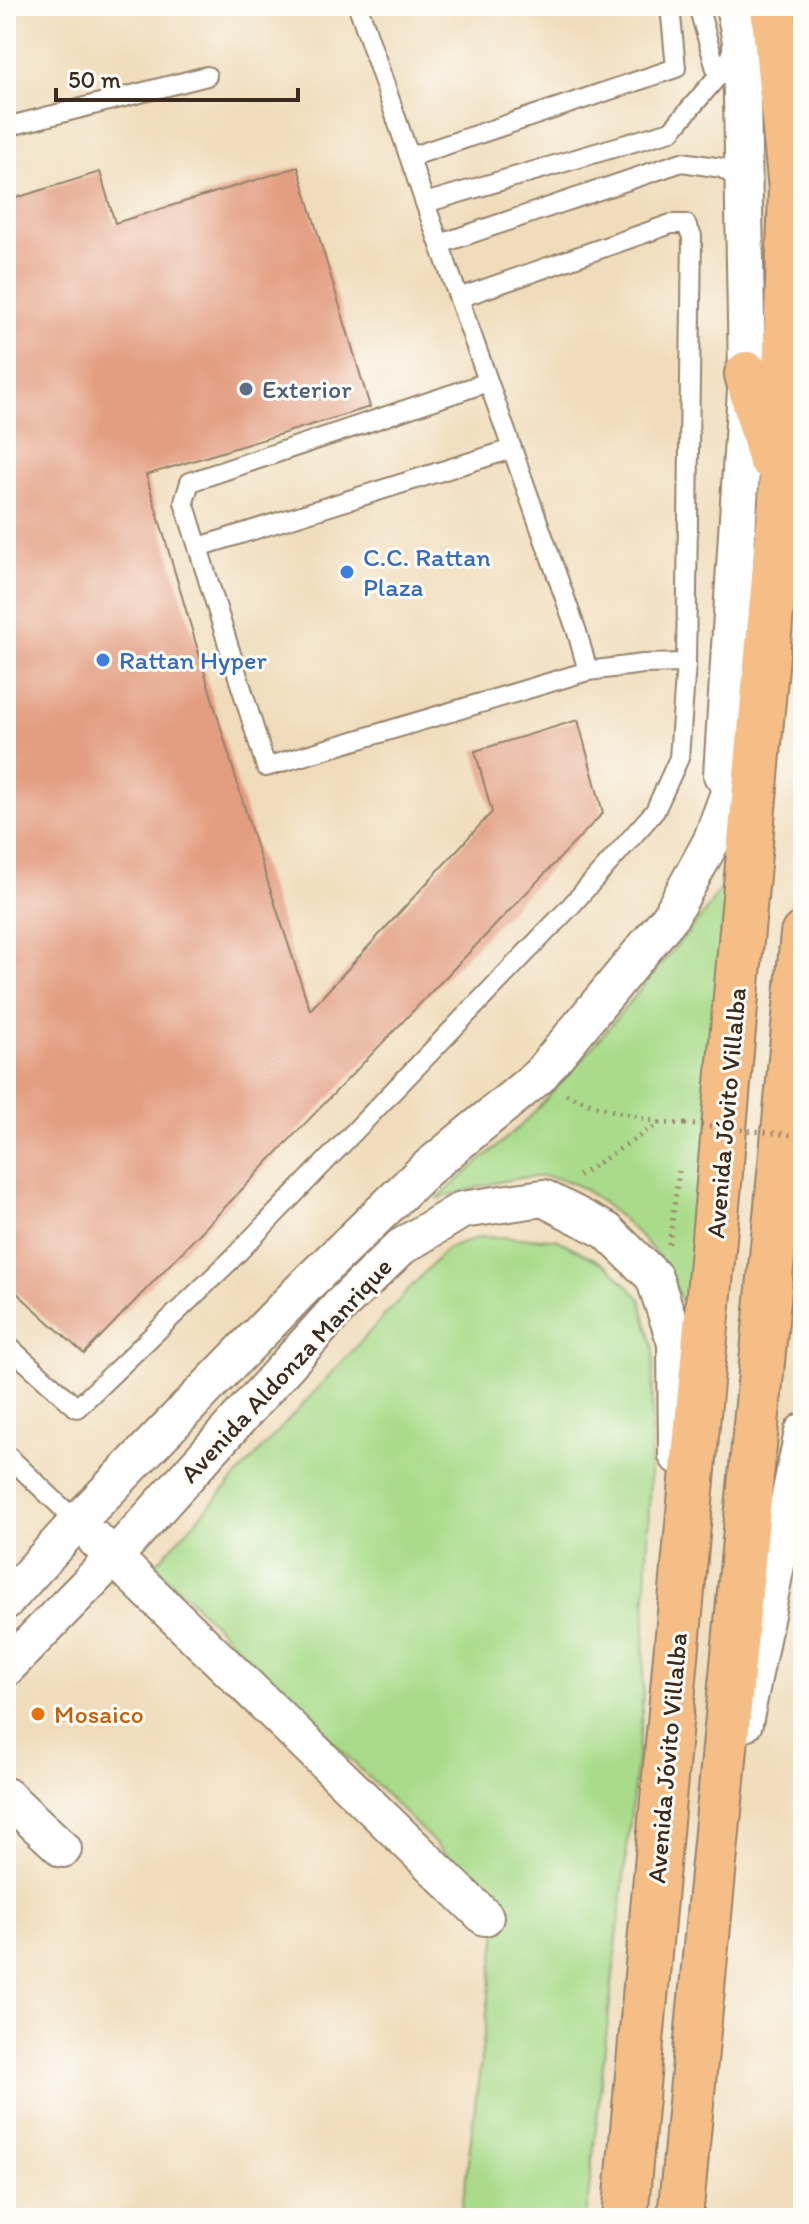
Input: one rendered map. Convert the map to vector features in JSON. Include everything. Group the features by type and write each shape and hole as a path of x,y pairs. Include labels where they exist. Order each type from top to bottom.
{"main road":[{"name":"Avenida Jóvito Villalba","path":"625,2218 781,501 791,190 773,6"},
{"path":"747,374 781,501"},
{"path":"680,2218 803,934"}],"street":[{"path":"711,842 723,774 747,374 741,41 734,6"},
{"name":"Avenida Aldonza Manrique","path":"6,1601 77,1522 312,1279 424,1171 539,1076 670,917 711,842 764,696"},
{"path":"543,1198 607,1231 654,1277 676,1343 679,1608"},
{"name":"Avenida Aldonza Manrique","path":"6,1668 114,1557 341,1305 401,1247 462,1210 543,1198"},
{"path":"716,1841 746,1716 803,1432"},
{"path":"77,1522 485,1917"},
{"path":"6,1796 63,1849"}],"lane":[{"path":"358,6 588,671"},
{"path":"410,157 676,68 670,6"},
{"path":"698,6 718,76"},
{"path":"425,203 671,131 718,76 741,41"},
{"path":"6,127 207,76"},
{"path":"440,244 682,162 722,168 745,183"},
{"path":"6,1344 77,1408 231,1260 569,908 655,811 679,758 686,663 692,236 686,224 671,224 459,298"},
{"path":"488,382 190,482 184,502 266,767 588,671 643,664 686,663"},
{"path":"199,547 512,449"},
{"path":"6,1454 77,1522"}],"path":[{"path":"539,1076 551,1088 596,1106 659,1123 803,1136"},
{"path":"543,1198 659,1123"}],"green space":[{"path":"732,870 691,1324 671,1276 654,1252 618,1215 576,1185 550,1177 534,1177 483,1186 437,1199 527,1120 584,1057 706,911"},
{"path":"481,1237 556,1239 608,1266 640,1298 654,1350 642,1714 586,2218 461,2218 500,1908 155,1565 446,1249"}],"building":[{"path":"298,167 370,407 146,475 256,846 310,1010 492,812 475,751 578,720 603,813 84,1354 6,1283 6,201 100,172 115,223"}],"place":[{"name":"Exterior","path":"246,389"},
{"name":"C.C. Rattan Plaza","path":"347,572"},
{"name":"Rattan Hyper","path":"103,660"},
{"name":"Mosaico","path":"38,1714"}]}
